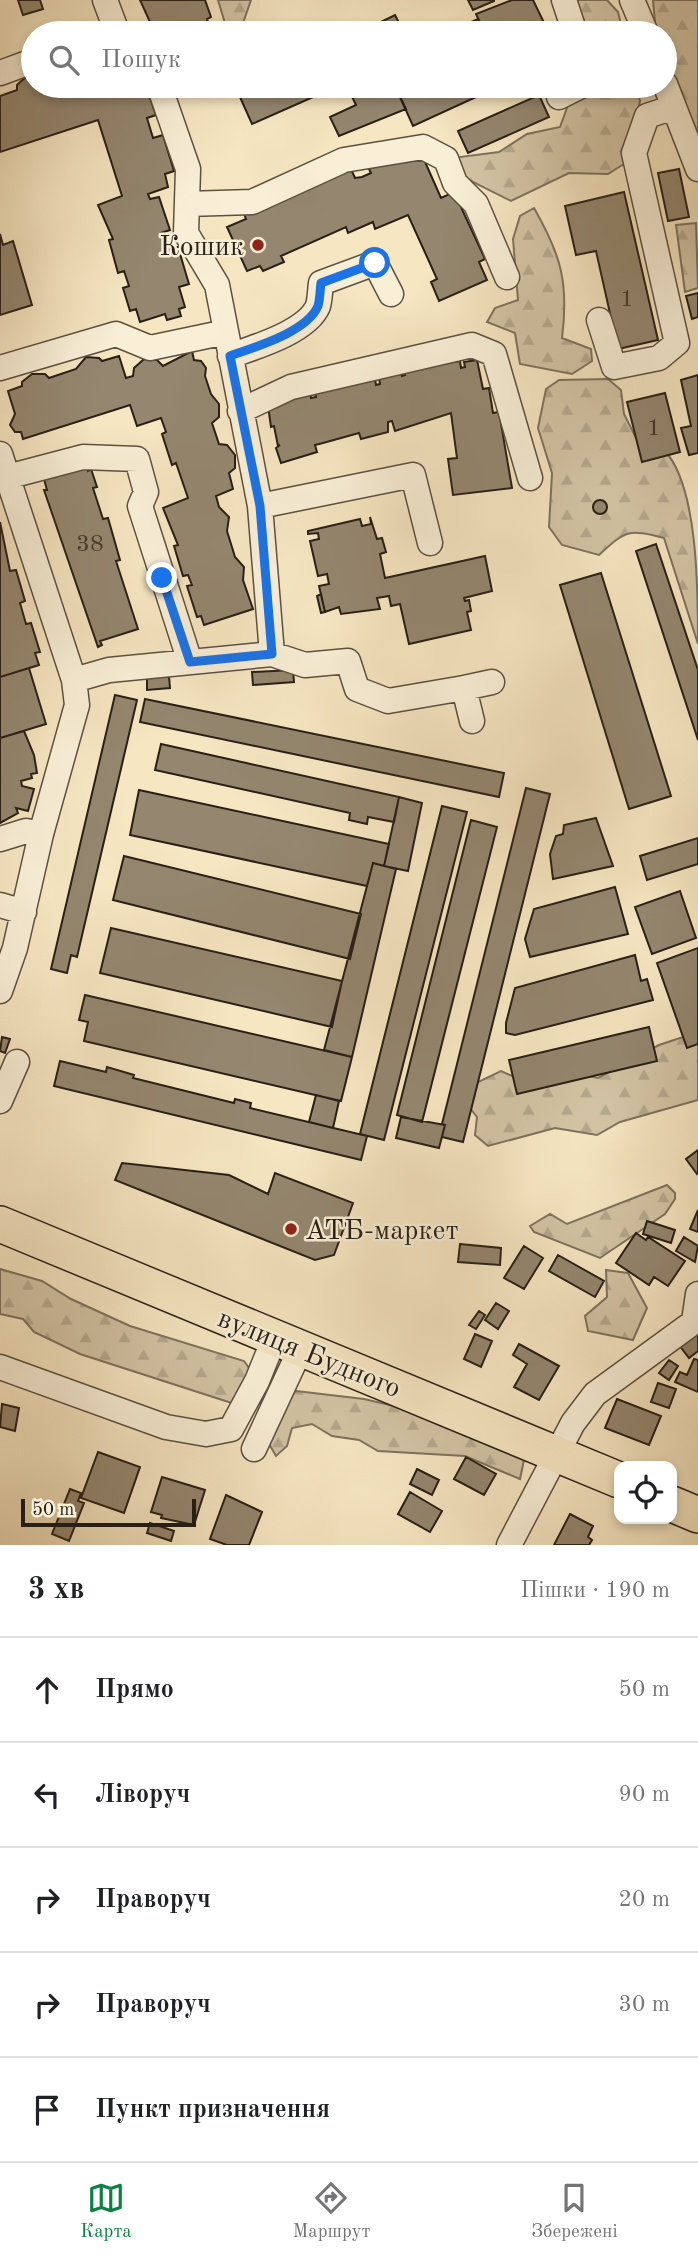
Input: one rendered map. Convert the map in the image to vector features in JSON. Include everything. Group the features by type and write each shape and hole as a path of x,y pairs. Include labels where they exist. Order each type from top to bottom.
{"highway":[{"name":"вулиця Будного","path":"0,1224 614,1478"},
{"path":"677,1506 698,1516"}],"street":[{"path":"105,0 113,21"},
{"path":"564,0 571,21"},
{"path":"633,1 641,21"},
{"path":"0,73 21,65"},
{"path":"163,98 188,169 186,233 217,285 260,506 272,654"},
{"path":"670,98 698,169"},
{"path":"599,320 614,367 659,358 677,343 634,153 647,116 674,107"},
{"path":"187,204 252,202 344,160 423,147 446,159 455,183 476,204 507,277"},
{"path":"0,368 116,334 150,348 271,341 302,324 317,307 321,283 375,263 391,294"},
{"path":"240,411 291,387 472,345 494,354 530,478"},
{"path":"0,992 24,912 41,835 77,705 74,680 4,465 83,457 137,459 146,492 140,506 190,662"},
{"path":"260,506 413,475 430,543"},
{"path":"74,680 109,670 272,654 305,665 348,661 357,689 388,701 492,682"},
{"path":"464,688 472,722"},
{"path":"0,839 26,831 41,835"},
{"path":"0,905 24,912"},
{"path":"0,1101 17,1062"},
{"path":"509,1545 573,1423 595,1394 696,1321 698,1294"},
{"path":"0,1367 166,1427 206,1434 231,1429 257,1381 287,1344"},
{"path":"254,1449 287,1344"}],"green space":[{"path":"218,0 251,0 244,21 224,21"},
{"path":"578,0 607,0 618,12 620,21 583,21 576,3"},
{"path":"653,0 698,0 698,133 677,87 677,21 655,21"},
{"path":"576,98 639,98 627,162 608,174 569,173 511,201 453,172 452,158 499,152 527,134 560,127 568,105"},
{"path":"534,208 551,240 561,270 564,301 562,338 591,349 592,361 572,374 520,364 515,333 487,322 495,308 518,300 513,239 520,216"},
{"path":"696,223 698,288 685,292 676,225"},
{"path":"608,379 621,390 624,414 639,444 665,451 676,467 684,489 694,541 698,644 664,538 642,533 628,534 599,555 562,545 549,527 552,473 538,428 546,389 559,380"},
{"path":"698,1032 698,1100 620,1122 597,1135 555,1128 488,1146 475,1135 477,1117 457,1092 501,1071 532,1085 559,1070 598,1078 659,1045"},
{"path":"667,1185 675,1193 675,1199 665,1214 600,1258 534,1232 530,1226 550,1214 567,1224"},
{"path":"0,1269 42,1281 71,1299 130,1326 244,1361 259,1382 241,1406 80,1354 34,1332 23,1319 0,1314"},
{"path":"606,1270 628,1273 647,1308 633,1340 588,1331 585,1316 607,1297"},
{"path":"296,1391 364,1399 458,1421 525,1455 520,1479 465,1456 378,1451 359,1440 332,1436 312,1424 292,1428 287,1446 276,1456 268,1442 279,1401"}],"building":[{"path":"18,0 40,0 43,9 23,15"},
{"path":"140,0 205,0 211,17 208,21 150,21"},
{"path":"468,0 494,0 494,1 473,10"},
{"path":"512,0 533,0 543,21 479,21 476,14"},
{"path":"395,15 398,21 383,21"},
{"path":"21,81 21,98 150,98 156,115 147,118 153,138 163,135 174,171 165,174 168,187 148,194 150,199 159,197 170,230 161,233 167,250 178,247 189,284 179,287 185,307 179,309 181,316 167,320 165,314 140,322 136,309 130,311 123,288 129,286 124,271 118,273 109,240 113,239 98,205 122,196 98,120 0,152 0,96 17,90 17,85"},
{"path":"240,98 311,98 252,124"},
{"path":"353,98 401,98 406,109 339,136 330,117 356,105"},
{"path":"400,98 474,98 413,126"},
{"path":"532,98 540,98 549,117 468,153 458,131"},
{"path":"399,155 422,155 441,198 454,192 485,259 479,262 487,280 439,301 431,282 437,279 408,215 375,229 373,222 348,233 346,227 281,256 284,262 263,271 260,266 247,271 227,227 246,219 244,214 350,167 355,178 362,177 371,173 369,169"},
{"path":"679,169 689,217 668,221 658,173"},
{"path":"624,192 658,340 618,349 596,251 576,255 565,206"},
{"path":"0,234 3,245 13,241 32,305 0,315"},
{"path":"698,293 698,317 692,319 686,296"},
{"path":"192,351 194,360 201,361 206,368 205,376 211,394 219,404 219,417 212,423 219,444 227,445 235,455 235,468 229,473 233,489 216,496 219,507 229,517 227,531 235,557 244,567 243,580 253,609 204,625 201,616 197,617 187,586 192,585 188,575 183,576 174,546 178,545 163,508 188,498 176,463 172,465 162,434 166,432 161,418 137,426 130,405 23,439 21,432 15,432 10,425 15,414 8,391 22,386 22,382 32,374 45,374 49,378 76,369 86,357 99,358 102,361 119,356 126,378 133,376 134,368 144,359 157,360 163,366"},
{"path":"477,360 483,389 489,388 493,413 499,412 512,488 453,495 448,459 457,458 451,413 395,431 392,421 388,422 388,432 361,439 359,433 315,445 317,452 281,463 276,448 280,445 278,446 274,426 271,427 268,406 310,393 311,398 316,397 315,393 375,379 376,385 380,384 379,377 400,371 402,376 405,375 404,370 460,361 461,368 465,367 464,362"},
{"path":"698,375 698,453 689,455 681,428 691,426 681,380"},
{"path":"665,393 680,452 642,462 627,402"},
{"path":"86,465 88,471 91,469 97,487 93,488 103,519 108,518 120,560 116,561 138,629 100,641 102,645 98,647 44,490 47,490 44,479"},
{"path":"597,500 603,500 607,507 603,514 597,514 593,510 593,504"},
{"path":"370,517 377,539 382,538 386,552 380,554 385,578 485,556 492,591 464,598 465,601 469,600 471,611 467,612 471,630 409,644 400,604 391,606 389,596 377,598 380,609 341,614 339,607 325,612 319,586 329,584 327,574 318,576 310,541 319,539 318,533 308,534 308,531 360,519 362,526 371,524"},
{"path":"0,522 10,571 16,570 25,601 20,603 26,624 31,623 40,652 35,653 39,665 0,677"},
{"path":"656,544 698,670 698,740 636,551"},
{"path":"601,573 671,796 629,809 560,585"},
{"path":"321,594 325,612 321,613 317,596"},
{"path":"29,668 46,724 0,738 0,677"},
{"path":"293,670 294,682 253,685 252,672"},
{"path":"169,676 170,688 147,690 147,677"},
{"path":"115,695 137,700 77,957 71,955 67,973 51,969"},
{"path":"145,699 504,773 499,797 140,722"},
{"path":"24,731 34,755 37,773 31,774 32,778 21,781 22,786 34,789 28,811 16,808 18,813 0,823 0,738"},
{"path":"161,744 399,797 394,822 368,817 367,824 349,820 350,813 155,770"},
{"path":"526,788 550,794 463,1142 442,1137 445,1125 442,1124"},
{"path":"139,790 389,844 384,866 373,863 367,886 130,835"},
{"path":"399,797 422,803 408,871 384,866"},
{"path":"442,806 467,812 384,1140 360,1134"},
{"path":"596,818 613,866 553,879 550,854 556,836 563,834 564,825"},
{"path":"471,820 497,827 422,1122 397,1115"},
{"path":"698,838 698,864 647,880 640,856"},
{"path":"124,856 361,914 350,959 113,900"},
{"path":"373,863 396,869 352,1057 324,1050"},
{"path":"615,887 628,934 530,957 525,939 534,909"},
{"path":"680,891 696,938 652,954 635,907"},
{"path":"111,928 342,981 332,1027 100,973"},
{"path":"698,948 698,1044 687,1048 657,963"},
{"path":"635,955 641,981 647,979 653,1000 515,1035 506,1033 515,988"},
{"path":"85,995 352,1057 341,1101 84,1041 88,1022 79,1020"},
{"path":"649,1027 657,1061 517,1094 509,1060"},
{"path":"2,1037 10,1039 5,1053 0,1051"},
{"path":"60,1061 106,1072 107,1067 134,1075 133,1078 234,1103 235,1099 251,1103 250,1108 367,1136 361,1160 54,1086"},
{"path":"316,1095 339,1101 333,1128 309,1122"},
{"path":"401,1117 445,1125 439,1148 396,1138"},
{"path":"698,1150 698,1173 697,1174 686,1159"},
{"name":"АТБ-маркет","path":"122,1163 229,1175 268,1194 275,1173 353,1203 334,1255 315,1260 115,1180"},
{"path":"698,1210 698,1232 690,1229"},
{"path":"647,1221 675,1230 671,1243 643,1234"},
{"path":"636,1233 646,1240 648,1237 685,1261 668,1286 654,1277 649,1285 616,1263"},
{"path":"684,1237 698,1246 695,1262 676,1251"},
{"path":"460,1244 501,1248 500,1265 458,1262"},
{"path":"524,1246 543,1258 524,1289 504,1278"},
{"path":"558,1255 604,1281 595,1297 549,1271"},
{"path":"496,1303 509,1311 498,1329 485,1320"},
{"path":"479,1311 485,1315 476,1329 469,1325"},
{"path":"698,1331 698,1351 689,1358 679,1345"},
{"path":"475,1334 492,1341 481,1367 464,1359"},
{"path":"519,1344 559,1366 539,1400 514,1387 527,1364 513,1355"},
{"path":"694,1359 698,1360 698,1392 675,1382 680,1372 687,1375"},
{"path":"669,1360 678,1366 669,1380 659,1373"},
{"path":"658,1383 676,1389 669,1408 651,1402"},
{"path":"617,1399 661,1416 649,1445 605,1428"},
{"path":"2,1404 19,1408 15,1431 0,1427"},
{"path":"98,1452 140,1467 124,1513 81,1498"},
{"path":"466,1457 496,1474 484,1495 454,1479"},
{"path":"417,1469 439,1480 432,1495 410,1484"},
{"path":"162,1477 205,1490 194,1525 161,1518 162,1515 151,1512"},
{"path":"70,1489 81,1493 78,1501 84,1503 69,1541 52,1534"},
{"path":"410,1492 442,1511 430,1532 398,1514"},
{"path":"226,1495 262,1512 249,1545 227,1545 210,1539"},
{"path":"570,1514 593,1526 588,1537 592,1540 589,1545 554,1545"},
{"path":"150,1523 174,1531 171,1541 147,1533"}],"place":[{"name":"Кошик","path":"258,245"},
{"name":"АТБ-маркет","path":"291,1229"}],"route":[{"path":"162,578 190,662 272,654 260,506 230,356 271,341 302,324 317,307 321,283 375,263"}]}
